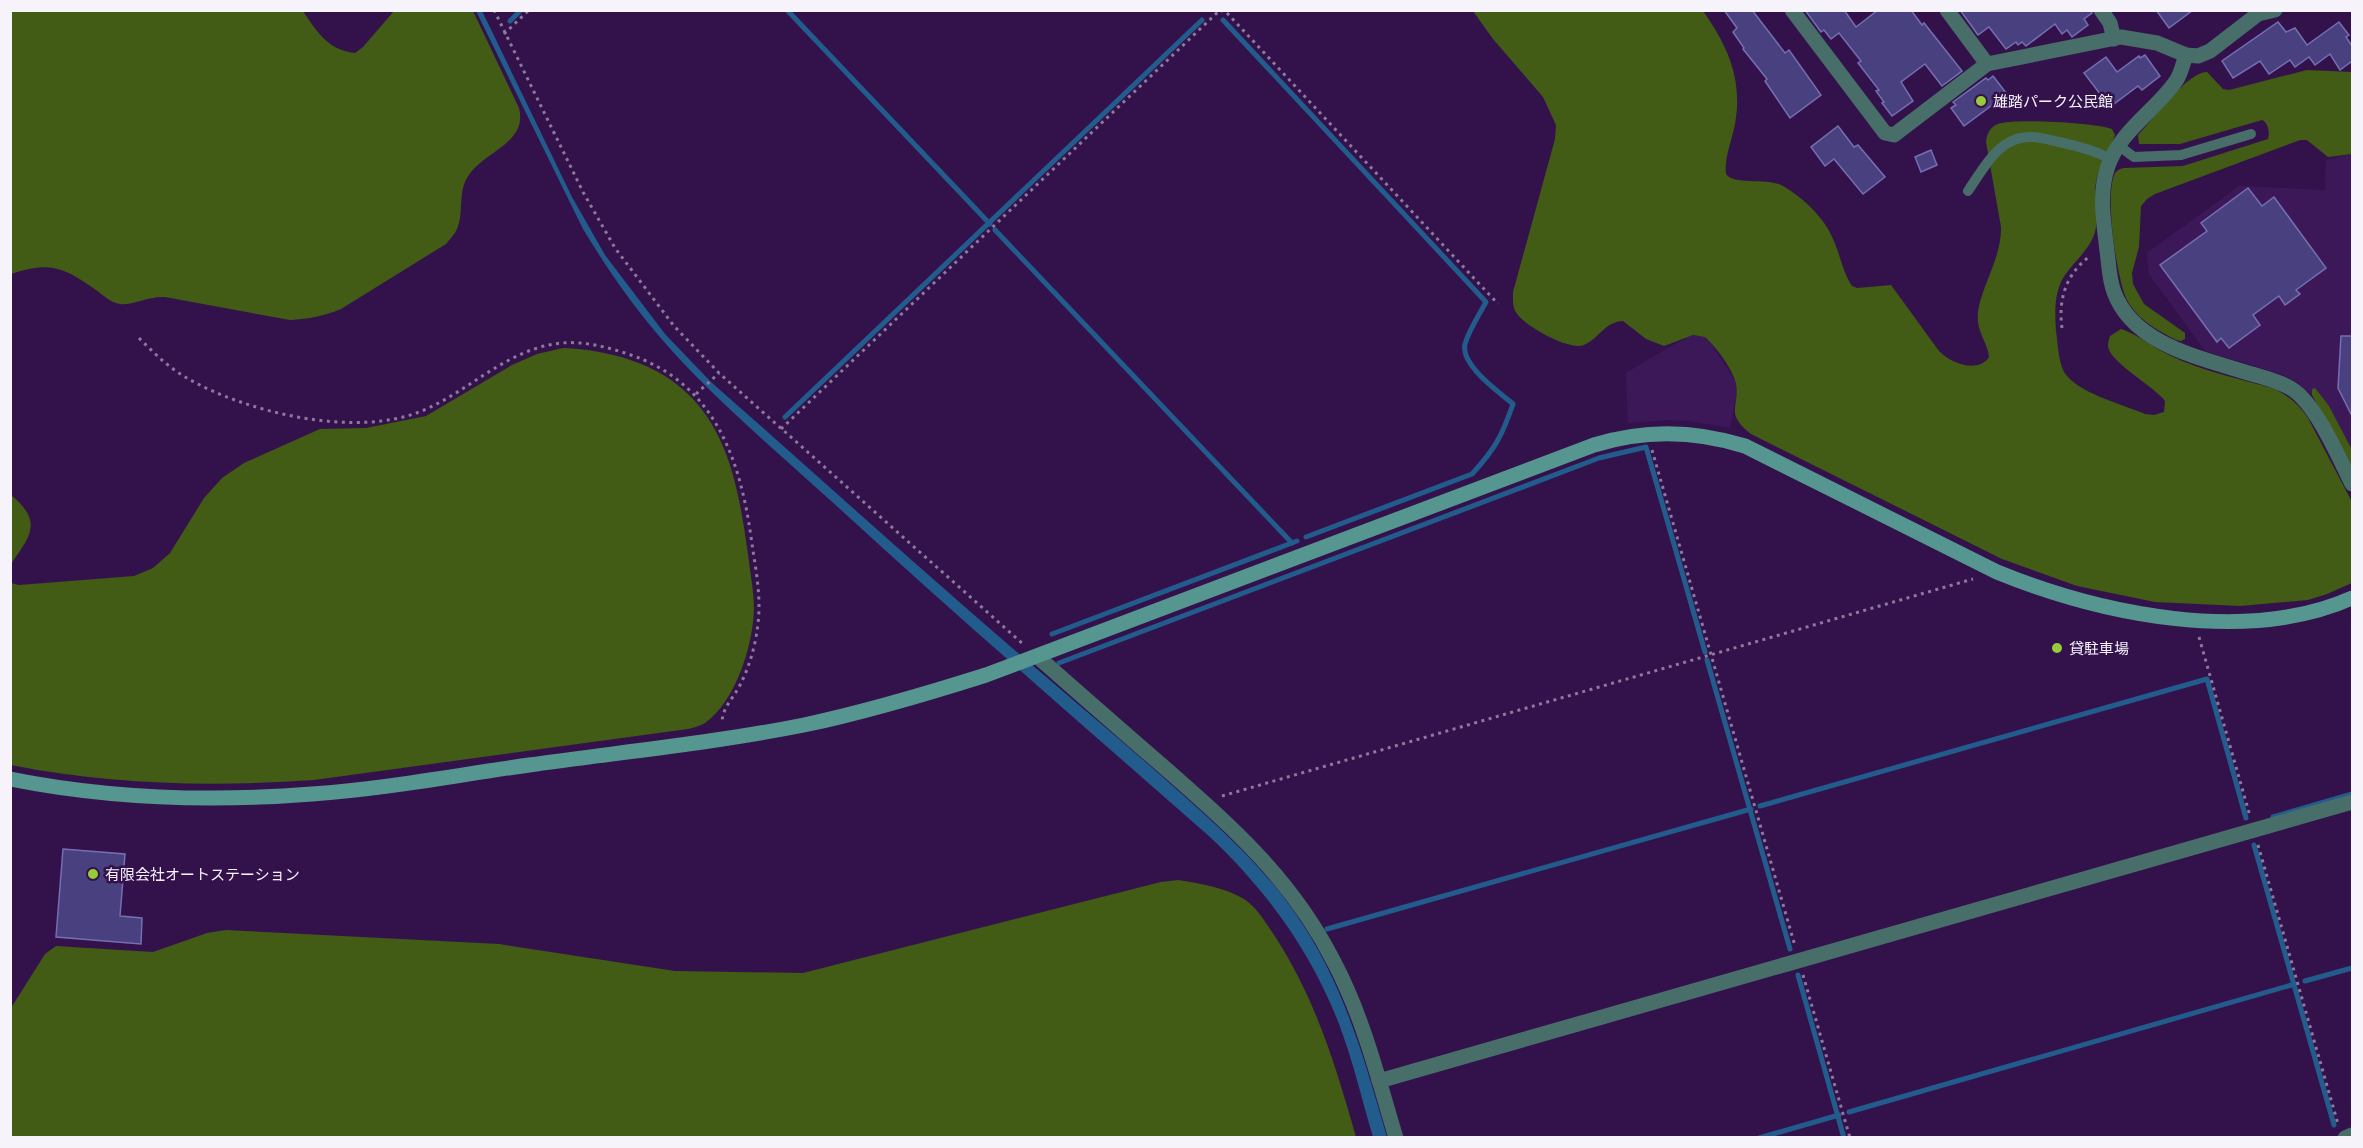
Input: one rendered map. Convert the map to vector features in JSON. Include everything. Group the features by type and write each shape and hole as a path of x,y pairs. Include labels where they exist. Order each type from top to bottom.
{"street":[{"path":"1792,10 1885,133 1894,135 1987,64 2114,39 2139,38 2186,55 2198,56 2210,51 2257,12 2275,10"},
{"path":"1947,10 1987,64"},
{"path":"2101,10 2110,23 2114,39"},
{"path":"2186,55 2178,80 2115,152 2104,181 2102,198 2106,245 2114,291 2129,317 2140,328 2173,348 2293,389 2306,400 2315,414 2352,484"},
{"path":"10,778 87,791 144,796 258,798 315,794 803,725 860,712 1035,658 1594,445 1648,433 1697,435 1745,446 1986,567 2034,587 2078,601 2123,611 2194,620 2241,620 2311,613 2352,598"},
{"path":"1035,658 1203,801 1239,834 1286,886 1334,961 1359,1015 1396,1137"},
{"path":"1379,1081 2352,802"},
{"path":"2342,1132 2352,1135"}],"lane":[{"path":"1968,191 1997,150 2008,142 2020,138 2033,136 2134,157 2181,155 2251,134"}],"path":[{"path":"494,10 583,192 615,248 660,309 719,373 1035,658"},
{"path":"504,34 528,10"},
{"path":"781,429 1220,10 1228,14 1498,304"},
{"path":"2062,328 2060,314 2066,286 2072,273 2082,262 2106,245"},
{"path":"139,338 161,360 186,378 214,391 263,409 339,422 398,418 423,411 509,360 535,348 563,343 591,344 637,356 678,379 698,393 719,428 740,474 747,504 758,592 758,624 752,653 739,688 722,714 721,738"},
{"path":"698,393 719,373"},
{"path":"1648,433 1850,1137"},
{"path":"1203,801 1981,576 1986,567"},
{"path":"2194,620 2342,1132"}],"shaded area":[{"path":"2352,154 2352,467 2322,410 2312,395 2297,382 2281,374 2205,351 2149,274 2147,253 2239,186 2325,190 2326,160"},
{"path":"1693,335 1705,337 1710,342 1735,381 1737,391 1730,428 1689,421 1628,423 1626,373"}],"green space":[{"path":"10,11 303,11 318,33 330,44 355,53 394,11 473,11 519,108 520,120 511,139 483,161 467,178 464,184 459,223 455,233 446,244 341,309 316,317 290,320 165,297 129,304 117,303 65,271 46,267 11,274"},
{"path":"1473,11 1703,11 1720,37 1735,78 1737,108 1727,155 1726,174 1736,180 1777,183 1798,196 1819,216 1829,231 1852,286 1857,288 1891,285 1939,351 1964,365 1978,365 1989,357 1978,322 1978,312 1997,252 2001,227 1986,142 1989,131 1998,124 2021,121 2073,123 2112,129 2115,135 2099,169 2096,182 2095,232 2088,246 2061,282 2057,294 2056,331 2059,357 2064,372 2079,386 2101,397 2145,414 2154,415 2164,412 2165,401 2110,352 2108,346 2110,336 2121,329 2182,361 2275,389 2290,398 2308,418 2352,502 2352,583 2308,600 2240,606 2155,602 2077,586 2002,559 1751,434 1735,415 1736,384 1728,365 1705,337 1693,335 1664,346 1646,339 1623,321 1611,324 1589,342 1578,346 1549,337 1530,326 1515,310 1513,292 1555,139 1556,125 1543,97 1493,39"},
{"path":"2307,70 2352,72 2352,154 2328,157 2307,140 2300,140 2155,194 2141,206 2139,247 2132,273 2133,284 2144,304 2185,333 2185,339 2176,340 2142,319 2131,307 2123,290 2111,215 2112,182 2116,172 2124,168 2183,166 2268,139 2268,128 2262,120 2180,144 2139,144 2138,135 2190,79 2199,74 2207,72 2223,89 2229,90"},
{"path":"563,348 615,355 649,367 664,376 692,398 706,415 725,452 742,513 752,582 753,623 746,655 734,687 726,701 705,723 688,729 314,780 162,783 86,777 11,765 11,583 19,585 134,576 153,568 170,553 204,498 222,478 244,463 320,429 366,428 426,416 512,365 537,354"},
{"path":"2315,388 2329,406 2352,450 2352,467 2312,395 2312,389"},
{"path":"11,495 27,513 30,529 24,545 11,564"},
{"path":"1178,880 1212,886 1237,895 1254,907 1266,922 1290,961 1314,1010 1341,1085 1356,1137 11,1137 11,1008 45,954 56,946 153,952 207,933 226,930 499,944 675,971 803,973 1161,882"}],"water":[{"path":"476,11 482,11 572,197 605,255 665,334 711,382 973,614 1200,810 1234,842 1281,894 1312,939 1339,993 1370,1078 1387,1137 1373,1137 1344,1038 1315,971 1285,923 1250,878 1210,837 746,425 679,359 648,323 600,257 583,229"}],"building":[{"path":"1724,10 1752,10 1785,53 1789,50 1821,95 1790,118 1765,81 1767,79 1743,49 1733,32 1737,28"},
{"path":"1805,10 1844,10 1856,27 1878,10 1911,10 1962,71 1942,86 1925,64 1901,82 1913,101 1892,116 1876,91 1879,90 1858,63 1861,61 1839,33 1831,39 1824,30 1821,32"},
{"path":"1960,10 2091,10 2092,13 2084,19 2088,25 2072,37 2067,30 2062,34 2055,24 2026,46 2022,42 2018,45 2016,42 2006,49 1989,27 1978,35"},
{"path":"2156,10 2193,10 2169,28"},
{"path":"2278,22 2286,32 2295,28 2307,45 2339,22 2349,35 2346,37 2352,46 2352,61 2340,70 2330,54 2315,65 2309,57 2295,67 2290,60 2269,74 2260,61 2233,78 2222,61"},
{"path":"2145,55 2160,76 2142,90 2138,86 2110,107 2084,73 2106,57 2117,72 2139,56 2140,58"},
{"name":"雄踏パーク公民館","path":"1993,76 2007,94 1964,126 1951,108 1956,105 1953,102 1986,78 1988,80"},
{"path":"1838,126 1854,147 1858,145 1885,177 1863,194 1834,159 1825,166 1811,147"},
{"path":"1931,150 1937,165 1921,172 1915,157"},
{"path":"2248,188 2262,206 2274,197 2326,268 2296,290 2300,294 2285,305 2279,296 2253,315 2260,325 2229,348 2221,338 2217,342 2160,265 2207,231 2201,223"},
{"path":"2341,336 2352,336 2352,416 2338,388"},
{"path":"63,849 125,854 120,916 142,918 141,944 56,937"}],"waterway":[{"path":"510,21 521,10"},
{"path":"787,10 990,224"},
{"path":"785,417 1202,20"},
{"path":"1223,20 1486,302 1469,333 1465,352 1474,369 1513,404 1497,442 1472,474 1306,537"},
{"path":"995,230 1292,543"},
{"path":"1059,663 1599,458 1646,447 1705,652"},
{"path":"1052,634 1297,541"},
{"path":"1707,660 1790,949"},
{"path":"1760,806 2207,679 2246,818"},
{"path":"2273,817 2352,794"},
{"path":"1327,929 1751,809"},
{"path":"2254,845 2334,1125"},
{"path":"2305,981 2352,968"},
{"path":"1798,975 1844,1138"},
{"path":"1849,1112 2295,984"},
{"path":"1759,1138 1839,1115"}],"place":[{"name":"雄踏パーク公民館","path":"1981,101"},
{"name":"貸駐車場","path":"2057,648"},
{"name":"有限会社オートステーション","path":"93,874"}]}
